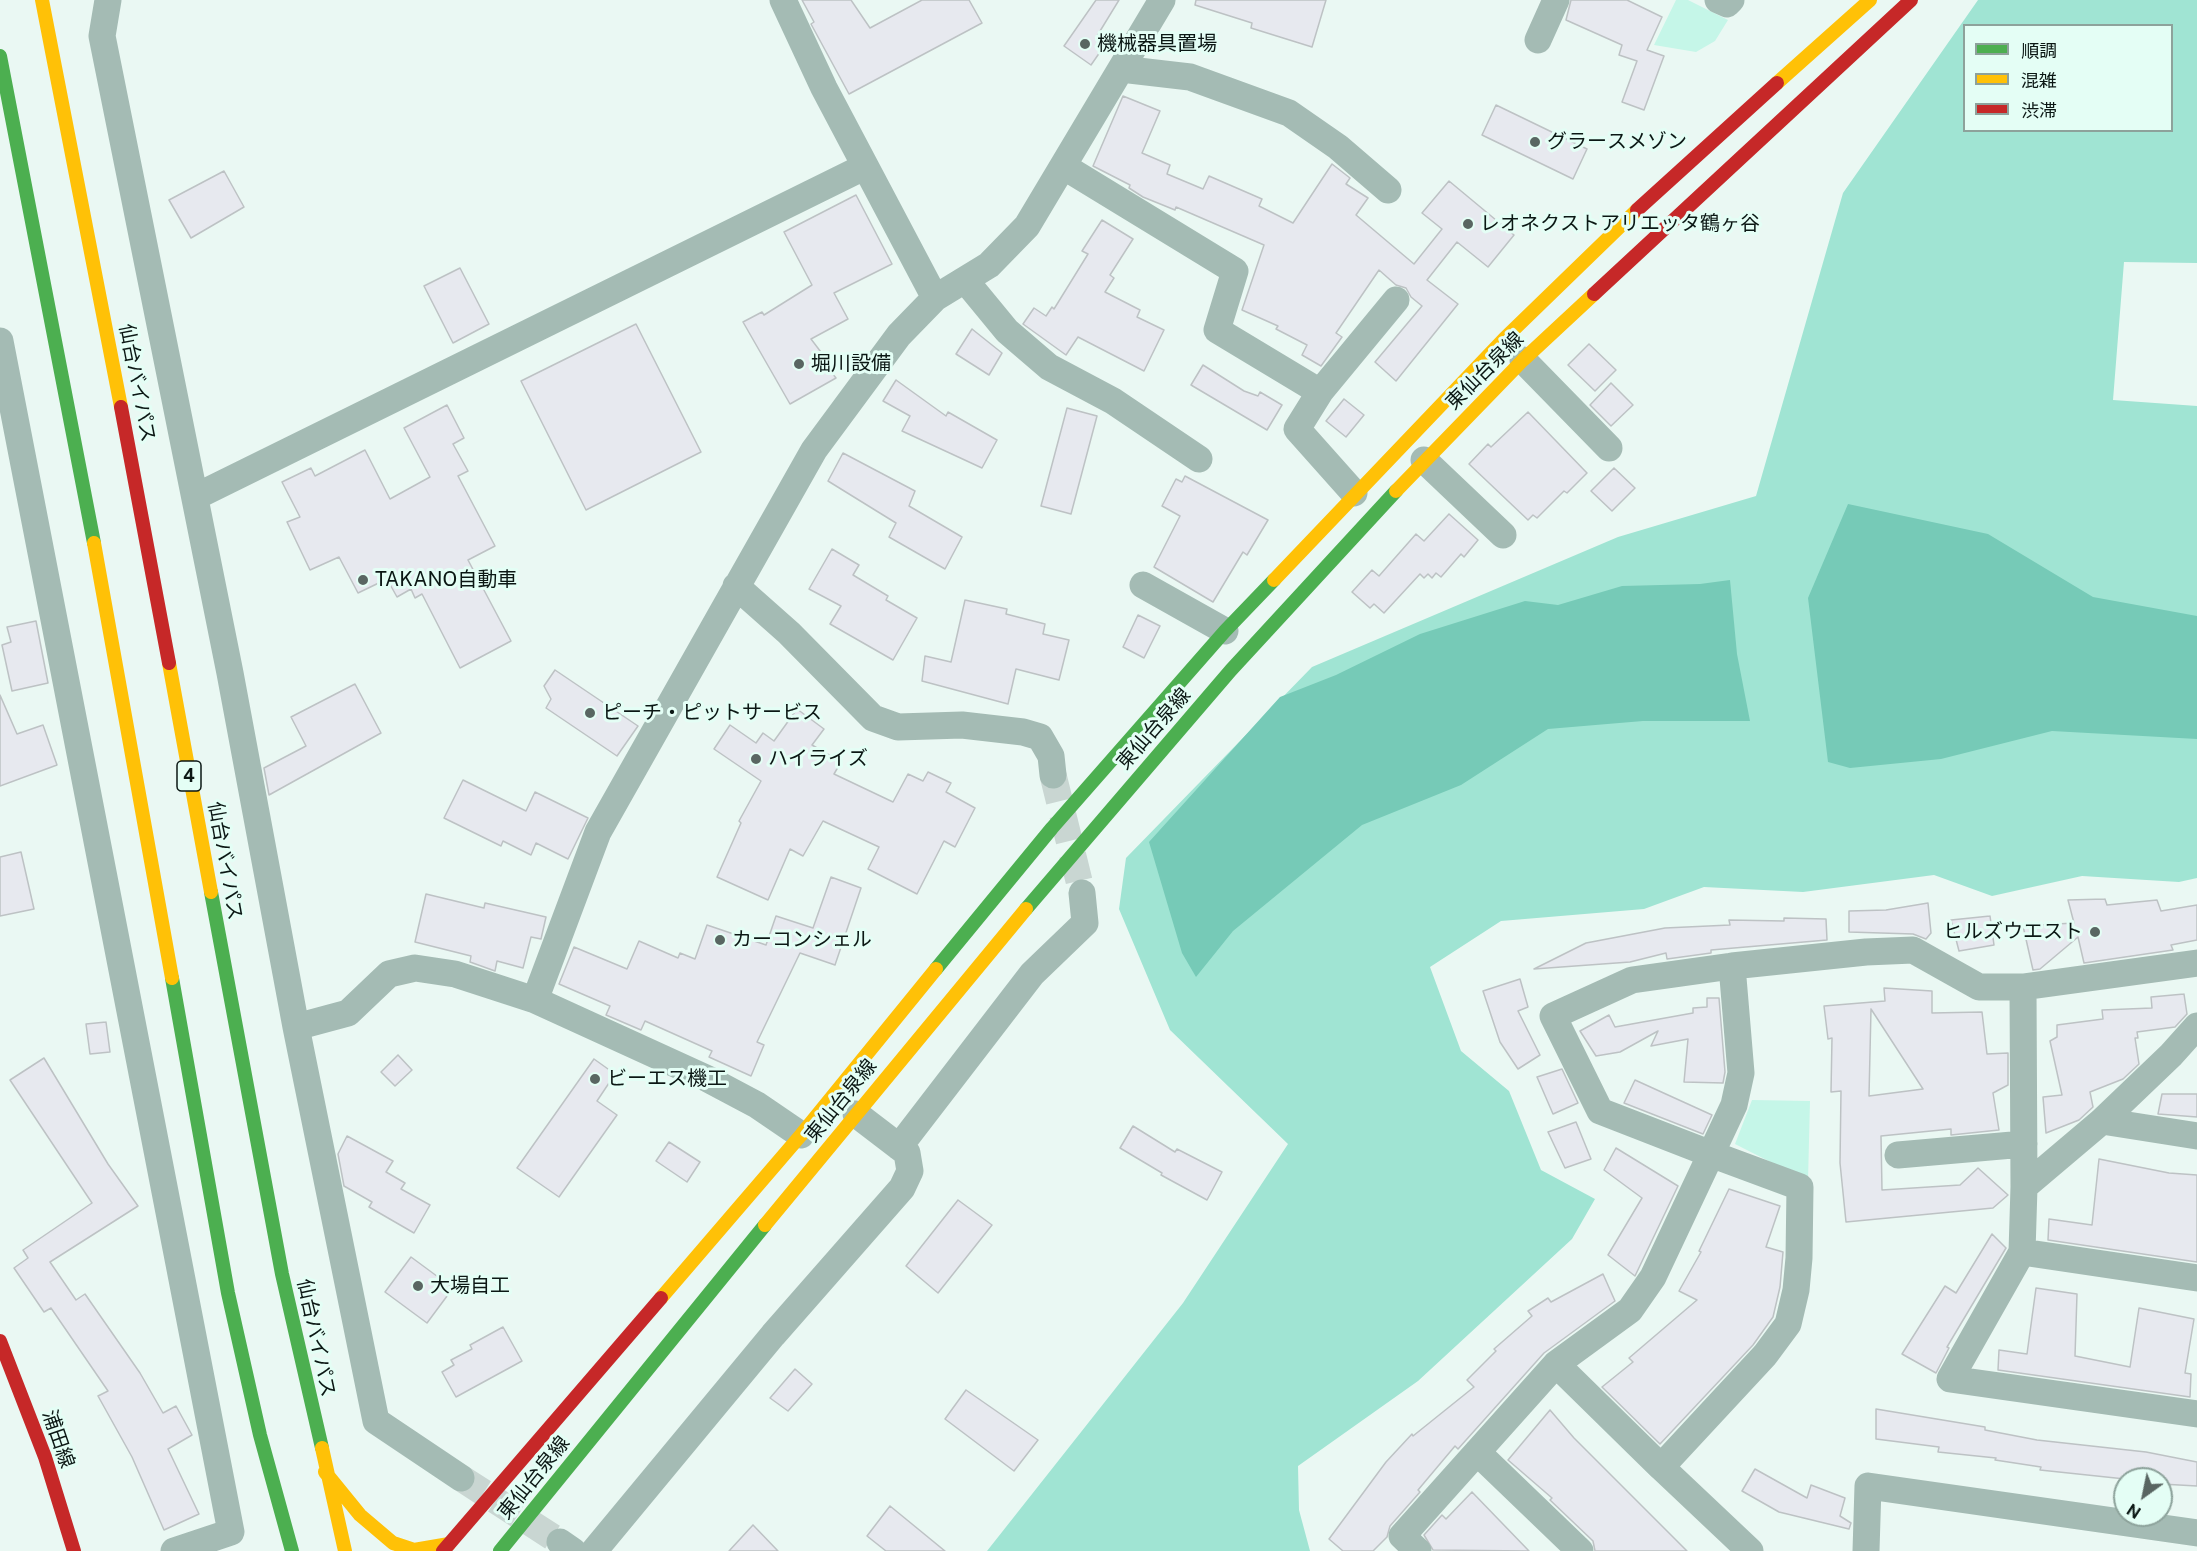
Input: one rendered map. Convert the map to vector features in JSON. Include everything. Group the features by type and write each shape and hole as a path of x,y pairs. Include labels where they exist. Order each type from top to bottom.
{"main road":[{"name":"仙台バイパス","path":"42,0 136,482 282,1274 325,1472 345,1551"},
{"path":"325,1472 360,1515 393,1543 414,1550 446,1547 801,1135 1052,828 1225,631 1354,493 1504,339 1644,203 1870,0"},
{"name":"東仙台泉線","path":"501,1550 856,1114 1114,805 1232,670 1424,459 1523,360 1911,0"},
{"path":"0,56 96,554 228,1293 260,1435 290,1548"},
{"name":"浦田線","path":"0,1341 45,1457 74,1551"}],"street":[{"path":"108,0 102,36 195,497 296,1027 376,1421 461,1478"},
{"path":"783,0 864,167 935,298"},
{"path":"535,1000 598,832 814,450 898,334 935,298 989,265 1027,226 1162,0"},
{"path":"1538,40 1556,0"},
{"path":"1718,0 1727,4 1731,0"},
{"path":"1121,69 1190,77 1288,113 1338,147 1388,190"},
{"path":"1063,166 1235,271 1216,330 1320,392"},
{"path":"195,497 864,167"},
{"path":"966,279 1007,331 1049,367 1113,401 1199,459"},
{"path":"1354,493 1297,429 1320,392 1396,300"},
{"path":"0,341 231,1532 174,1551"},
{"path":"1523,360 1609,448"},
{"path":"1424,459 1503,536"},
{"path":"1143,585 1225,631"},
{"path":"736,586 789,633 873,718 898,728 962,725 1023,732 1040,737 1051,756 1053,776"},
{"path":"899,1147 1032,974 1085,923 1082,893"},
{"path":"1661,1467 1765,1355 1788,1324 1796,1290 1800,1187 1600,1111 1553,1016 1632,980 1732,966 1866,952 1913,950 1979,987 2023,987 2197,963"},
{"path":"1418,1551 1402,1536 1556,1364 1630,1310 1653,1277 1734,1105 1742,1073 1732,966"},
{"path":"296,1027 348,1012 388,974 415,968 455,974 535,1000 708,1079 757,1106 801,1135"},
{"path":"2023,987 2022,1252 1950,1379 2197,1414"},
{"path":"2024,1187 2102,1121 2171,1055 2197,1026"},
{"path":"594,1551 773,1335 902,1188 910,1171 907,1153 856,1114"},
{"path":"2102,1121 2197,1136"},
{"path":"1898,1155 2024,1144"},
{"path":"2022,1252 2197,1278"},
{"path":"1556,1364 1750,1551"},
{"path":"1477,1452 1580,1551"},
{"path":"1866,1551 1868,1486 2197,1533"}],"shaded area":[{"path":"1676,0 1688,0 1728,20 1715,41 1696,52 1654,45"},
{"path":"1978,0 2197,0 2197,263 2124,262 2113,400 2197,406 2197,878 2179,882 2082,876 1992,896 1934,875 1803,892 1704,887 1644,909 1501,921 1430,967 1461,1051 1509,1091 1541,1170 1595,1199 1572,1239 1418,1381 1298,1466 1299,1510 1310,1551 987,1551 1183,1303 1288,1144 1170,1030 1119,909 1126,858 1312,667 1618,537 1756,496 1843,193"},
{"path":"1848,504 1988,534 2093,597 2197,616 2197,739 2052,731 1941,759 1850,768 1828,762 1808,598"},
{"path":"1730,580 1737,654 1750,721 1643,721 1548,729 1461,785 1362,825 1233,931 1196,977 1182,953 1149,842 1280,697 1336,675 1420,634 1525,601 1558,605 1622,586 1700,584"},
{"path":"1752,1100 1810,1101 1808,1181 1735,1144"}],"building":[{"path":"802,0 851,0 870,28 922,0 969,0 982,23 849,94 811,24 814,22"},
{"path":"1096,0 1119,0 1097,36 1107,42 1091,65 1064,46"},
{"path":"1196,0 1326,0 1312,47 1251,28 1252,23 1195,5"},
{"path":"1571,0 1627,0 1662,17 1647,50 1664,56 1644,110 1622,102 1637,61 1619,55 1622,45 1566,20"},
{"path":"1123,96 1160,111 1142,153 1170,165 1167,174 1203,189 1209,176 1262,199 1259,206 1293,223 1332,164 1350,178 1346,184 1368,198 1356,215 1414,264 1442,229 1422,213 1449,181 1514,235 1488,267 1457,242 1427,280 1458,304 1396,381 1375,362 1422,306 1411,297 1406,288 1396,285 1379,270 1336,333 1342,337 1321,366 1302,355 1307,345 1276,329 1278,326 1242,310 1264,245 1176,207 1175,210 1143,197 1129,188 1130,185 1093,166"},
{"name":"グラースメゾン","path":"1496,105 1587,149 1573,179 1482,135"},
{"path":"224,171 244,207 191,238 169,200"},
{"path":"856,195 892,264 834,293 848,319 811,339 827,360 823,362 836,378 790,404 743,322 762,312 764,315 812,285 784,232"},
{"path":"1102,220 1133,239 1110,275 1114,278 1105,292 1140,310 1137,317 1164,330 1144,371 1078,337 1066,355 1023,324 1034,308 1046,316 1052,307 1054,309 1088,254 1082,251"},
{"path":"460,268 489,324 453,343 424,286"},
{"path":"636,324 701,452 586,510 521,381"},
{"path":"972,329 1002,353 989,375 956,354"},
{"path":"1589,344 1616,370 1595,391 1568,365"},
{"path":"1203,365 1244,391 1258,396 1260,392 1282,405 1267,430 1191,385"},
{"path":"896,380 946,416 948,412 997,440 982,468 902,431 910,416 883,401"},
{"path":"1611,383 1633,405 1611,426 1590,405"},
{"path":"1344,399 1364,415 1346,437 1326,421"},
{"path":"447,405 464,438 453,444 468,471 458,476 495,546 468,560 511,641 460,668 422,594 415,598 411,589 397,597 387,579 358,593 339,557 310,570 287,522 300,517 282,482 311,468 315,476 365,450 390,499 430,477 404,428"},
{"path":"1067,408 1097,416 1071,514 1041,506"},
{"path":"1528,412 1587,473 1567,493 1564,491 1537,518 1533,515 1528,520 1469,464 1488,444 1491,447"},
{"path":"843,453 915,491 909,506 962,537 945,569 889,537 896,523 828,481"},
{"path":"1614,468 1635,488 1612,511 1591,491"},
{"path":"1185,476 1268,520 1247,555 1243,552 1213,602 1154,567 1180,516 1162,506 1176,479 1182,482"},
{"path":"1449,514 1478,540 1464,557 1461,554 1441,577 1436,573 1432,578 1428,574 1424,578 1420,574 1384,613 1374,604 1370,608 1352,592 1372,570 1379,576 1416,534 1424,541"},
{"path":"832,549 859,565 853,575 888,596 886,600 917,618 893,660 830,624 841,606 809,589"},
{"path":"965,600 1007,609 1006,614 1045,624 1043,634 1069,640 1059,680 1016,669 1008,704 922,681 925,656 951,662"},
{"path":"1138,615 1160,626 1144,658 1123,647"},
{"path":"36,621 48,683 12,691 2,645 11,642 7,627"},
{"path":"555,670 638,726 617,756 546,708 551,699 544,686"},
{"path":"355,684 381,733 269,795 264,768 306,746 291,717"},
{"path":"0,695 17,734 43,725 57,765 0,786"},
{"path":"797,709 824,729 812,745 841,762 834,774 893,802 908,774 923,781 928,772 951,783 946,792 975,808 955,847 944,841 917,894 868,869 879,847 823,821 803,856 790,849 768,900 717,877 741,823 739,821 761,781 714,749 730,725 756,743 763,733 774,741"},
{"path":"463,780 526,811 535,792 588,818 568,859 536,843 531,855 503,841 501,846 444,818"},
{"path":"21,852 34,909 0,916 0,857"},
{"path":"831,877 861,888 835,965 800,953 757,1042 764,1045 751,1076 709,1057 712,1051 645,1021 641,1030 606,1015 610,1006 559,984 574,947 627,969 639,941 678,958 680,953 695,959 707,925 766,945 776,916 813,928"},
{"path":"426,894 484,908 485,903 546,917 541,939 531,937 523,968 497,961 495,971 470,962 471,956 415,942"},
{"path":"2105,899 2107,905 2157,900 2161,911 2197,905 2197,940 2171,945 2173,950 2084,963 2078,937 2040,969 2033,970 2023,926 2074,923 2068,900"},
{"path":"1928,903 1931,933 1926,939 1913,934 1849,932 1849,911 1886,910"},
{"path":"1990,916 1994,945 1959,951 1951,920"},
{"path":"1784,918 1826,919 1827,940 1711,950 1711,953 1667,959 1666,953 1630,962 1534,969 1586,943 1665,928 1730,925 1729,920 1784,921"},
{"path":"1520,979 1528,1007 1518,1011 1540,1055 1518,1069 1500,1042 1483,991"},
{"path":"1884,988 1932,991 1932,1013 1982,1012 1987,1054 2008,1053 2008,1085 1993,1093 1999,1130 1951,1135 1951,1129 1881,1136 1882,1190 1960,1185 1978,1168 2008,1195 1993,1208 1846,1222 1840,1163 1841,1091 1831,1092 1832,1038 1828,1039 1824,1006 1885,1001","holes":["1871,1009 1923,1089 1869,1096"]},
{"path":"2184,994 2187,1014 2175,1027 2137,1032 2138,1038 2135,1038 2139,1064 2123,1079 2090,1092 2093,1107 2079,1120 2046,1133 2043,1097 2062,1095 2050,1041 2057,1037 2057,1025 2103,1019 2102,1010 2152,1008 2151,997"},
{"path":"1707,998 1719,998 1725,1072 1723,1083 1684,1082 1688,1039 1651,1046 1658,1031 1620,1052 1596,1056 1580,1031 1609,1015 1615,1027 1693,1013 1693,1008 1707,1007"},
{"path":"106,1022 110,1052 90,1054 86,1024"},
{"path":"398,1055 412,1070 395,1086 381,1072"},
{"path":"44,1058 108,1164 138,1206 50,1262 76,1300 85,1294 140,1373 163,1413 176,1406 192,1435 168,1449 199,1514 164,1530 132,1457 98,1396 108,1391 51,1308 44,1312 14,1268 28,1258 23,1250 92,1203 10,1080"},
{"path":"594,1059 615,1074 597,1101 617,1115 559,1197 517,1168"},
{"path":"1562,1069 1578,1103 1553,1114 1537,1077"},
{"path":"1635,1080 1712,1115 1703,1134 1624,1103"},
{"path":"2162,1094 2197,1094 2197,1117 2158,1114"},
{"path":"1576,1122 1591,1159 1565,1168 1548,1132"},
{"path":"1133,1126 1175,1152 1177,1149 1222,1172 1207,1200 1161,1175 1162,1173 1120,1148"},
{"path":"347,1136 393,1161 386,1172 405,1183 401,1189 430,1205 414,1233 369,1207 372,1202 344,1186 338,1154"},
{"path":"669,1142 700,1162 687,1182 656,1161"},
{"path":"1616,1148 1678,1186 1635,1276 1608,1255 1642,1198 1604,1170"},
{"path":"2099,1159 2169,1173 2197,1175 2197,1262 2048,1240 2049,1219 2092,1225"},
{"path":"1729,1189 1780,1206 1766,1247 1783,1252 1780,1287 1773,1317 1753,1345 1660,1444 1602,1387 1633,1362 1629,1358 1697,1300 1679,1291 1701,1252 1699,1251"},
{"path":"958,1200 992,1225 938,1293 906,1266"},
{"path":"1992,1234 2006,1248 1947,1347 1949,1348 1936,1373 1902,1354 1945,1286 1956,1293"},
{"path":"411,1257 453,1288 427,1323 385,1292"},
{"path":"1603,1274 1615,1301 1544,1353 1458,1449 1455,1446 1418,1490 1420,1492 1390,1526 1387,1537 1373,1551 1343,1551 1329,1539 1386,1462 1412,1434 1413,1436 1474,1387 1467,1380 1496,1351 1494,1349 1532,1316 1528,1311 1548,1298 1551,1302"},
{"path":"2036,1288 2077,1294 2075,1356 2130,1367 2139,1308 2194,1319 2185,1373 2191,1374 2190,1397 1998,1370 1999,1350 2027,1354"},
{"path":"503,1327 522,1361 456,1397 442,1372 454,1365 451,1360 472,1349 470,1345"},
{"path":"795,1369 812,1384 788,1411 770,1398"},
{"path":"966,1390 1038,1440 1014,1471 945,1419"},
{"path":"1876,1409 1985,1427 1985,1430 2037,1440 2146,1452 2197,1462 2197,1486 2173,1485 2173,1467 2113,1467 2113,1478 2040,1470 2041,1467 1995,1460 1996,1458 1938,1452 1939,1447 1876,1439"},
{"path":"1550,1410 1574,1438 1687,1551 1595,1551 1593,1541 1550,1500 1552,1498 1508,1460"},
{"path":"1755,1469 1807,1498 1811,1485 1845,1498 1840,1516 1851,1523 1849,1529 1779,1512 1742,1491"},
{"path":"1472,1492 1529,1551 1433,1550 1424,1535 1442,1515 1446,1519"},
{"path":"890,1506 945,1551 886,1551 867,1536"},
{"path":"753,1525 778,1551 729,1551"}],"tunnel":[{"path":"1053,775 1082,893"},
{"path":"461,1478 560,1542"}],"traffic: fast":[{"path":"0,56 94,543"},
{"path":"1026,909 1231,670 1396,491"},
{"path":"936,969 1052,828 1225,631 1274,580"},
{"path":"211,892 282,1274 322,1448"},
{"path":"172,978 228,1293 260,1435 292,1551"},
{"path":"500,1551 765,1225"}],"traffic: slow":[{"path":"42,0 121,407"},
{"path":"1777,83 1870,0"},
{"path":"1274,580 1504,339 1637,210"},
{"path":"1396,491 1523,360 1594,294"},
{"path":"94,543 172,978"},
{"path":"169,663 211,892"},
{"path":"765,1225 1026,909"},
{"path":"661,1298 801,1135 936,969"},
{"path":"322,1448 345,1551"},
{"path":"325,1472 360,1515 393,1543 414,1550 449,1544"}],"traffic: jam":[{"path":"1594,294 1911,0"},
{"path":"1637,210 1777,83"},
{"path":"121,407 169,663"},
{"path":"443,1551 661,1298"},
{"path":"0,1341 45,1457 74,1551"}],"place":[{"name":"機械器具置場","path":"1085,44"},
{"name":"グラースメゾン","path":"1535,142"},
{"name":"レオネクストアリエッタ鶴ヶ谷","path":"1468,224"},
{"name":"堀川設備","path":"799,364"},
{"name":"TAKANO自動車","path":"363,580"},
{"name":"ピーチ・ピットサービス","path":"590,713"},
{"name":"ハイライズ","path":"756,759"},
{"name":"ヒルズウエスト","path":"2095,932"},
{"name":"カーコンシェル","path":"720,940"},
{"name":"ビーエス機工","path":"595,1079"},
{"name":"大場自工","path":"418,1286"}]}
